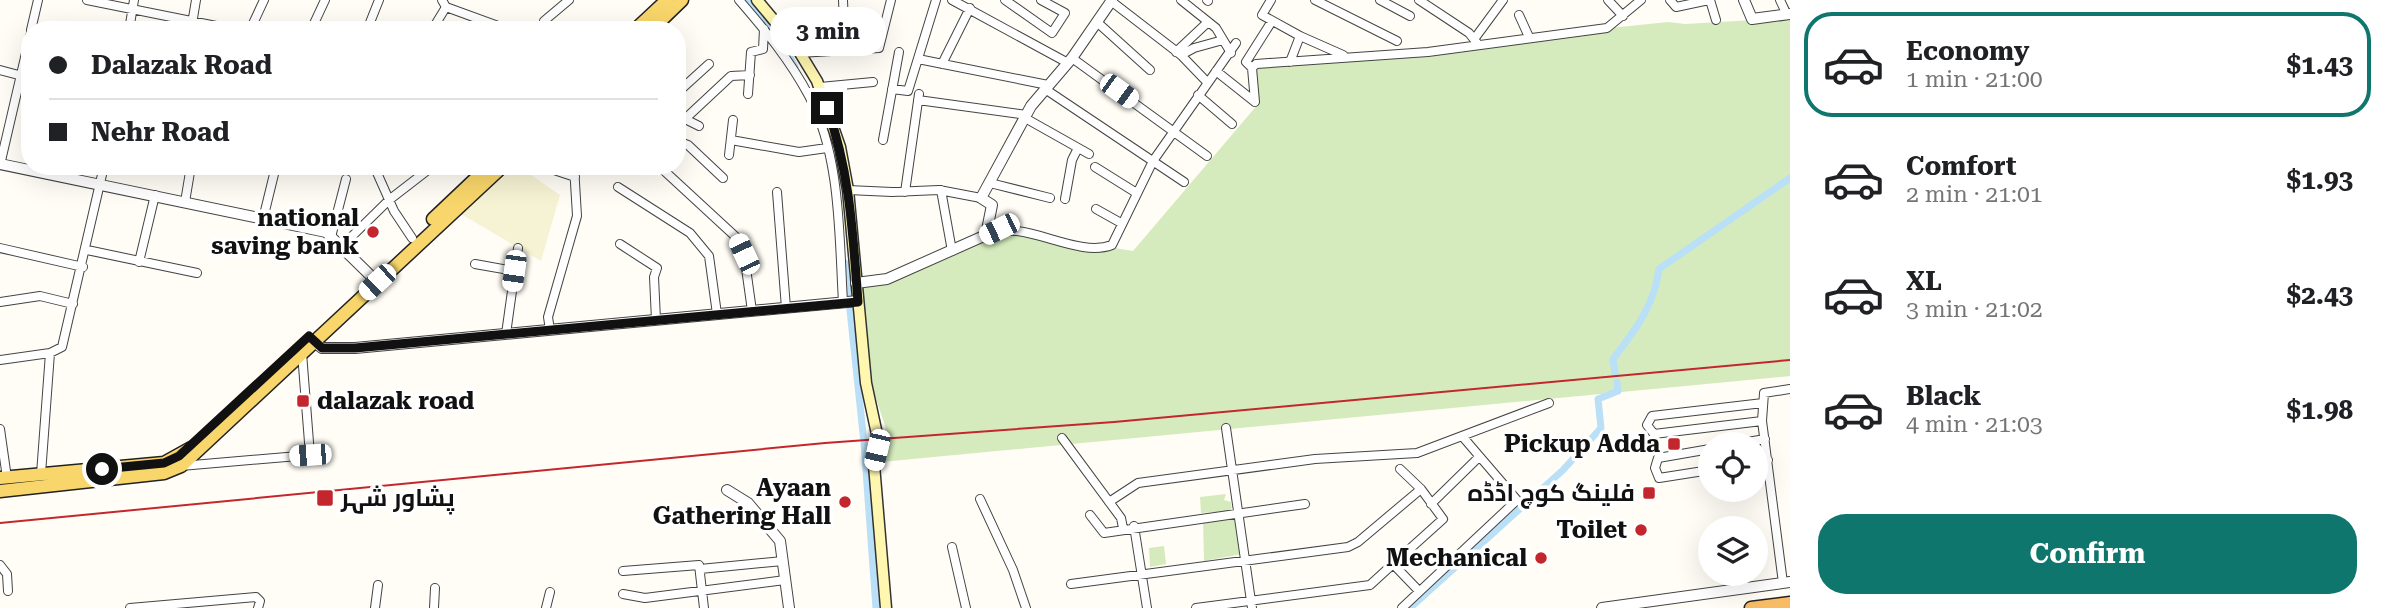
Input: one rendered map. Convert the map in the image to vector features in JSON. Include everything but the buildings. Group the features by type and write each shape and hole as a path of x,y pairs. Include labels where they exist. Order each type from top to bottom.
{"highway":[{"path":"1751,608 1790,603"}],"main road":[{"path":"645,21 667,0"},
{"path":"660,21 682,0"},
{"path":"757,0 800,53 820,87 840,147 848,190 866,383 878,439 874,465 886,608"},
{"path":"359,293 372,276 403,252 412,238 479,175"},
{"path":"3,478 164,472 181,466 359,293 493,175"},
{"path":"0,491 45,478 164,463 179,456 299,352"}],"street":[{"path":"33,21 38,0"},
{"path":"87,0 133,4 179,21"},
{"path":"193,21 196,0"},
{"path":"254,21 264,0"},
{"path":"315,21 325,0"},
{"path":"371,21 379,0"},
{"path":"544,21 569,0"},
{"path":"739,0 779,46 810,98 827,148 834,186 843,302"},
{"path":"843,0 845,50"},
{"path":"800,53 879,48 891,0"},
{"path":"892,89 908,91 936,0"},
{"path":"952,0 1070,61 1207,156"},
{"path":"1005,0 1052,33 1065,13 1041,0"},
{"path":"981,198 1026,116 1046,87 1070,61 1112,0 1179,54 1207,82"},
{"path":"1181,0 1208,22 1231,53"},
{"path":"1315,0 1397,41"},
{"path":"1380,0 1410,16"},
{"path":"1419,0 1476,41"},
{"path":"1476,41 1503,0"},
{"path":"1608,0 1623,16"},
{"path":"1252,68 1256,64 1428,52 1476,41 1607,28 1641,0"},
{"path":"1670,0 1676,7 1710,0 1716,19"},
{"path":"1744,0 1752,19 1789,14 1780,0"},
{"path":"1265,2 1262,15 1272,22 1345,57"},
{"path":"437,21 444,4 486,21"},
{"path":"943,64 970,8"},
{"path":"1519,15 1529,37"},
{"path":"1179,54 1208,22"},
{"path":"1216,71 1253,102 1252,68 1247,62 1272,22"},
{"path":"1098,23 1150,70"},
{"path":"748,94 751,52 763,50 764,29"},
{"path":"1290,62 1300,36"},
{"path":"1179,54 1223,40"},
{"path":"856,283 887,279 999,229 1103,248 1112,245 1135,192 1153,161 1236,43"},
{"path":"883,140 899,52"},
{"path":"918,59 1046,87 1184,182"},
{"path":"686,85 709,64"},
{"path":"0,70 21,76"},
{"path":"686,113 731,76 750,75"},
{"path":"820,87 873,82"},
{"path":"21,91 0,164 21,168"},
{"path":"1198,95 1232,124"},
{"path":"905,192 918,97 1026,116 1088,154"},
{"path":"686,118 699,126"},
{"path":"729,155 733,120"},
{"path":"731,140 799,152 827,148"},
{"path":"686,144 723,178"},
{"path":"1065,199 1072,160 1078,148"},
{"path":"1095,167 1135,192"},
{"path":"56,175 326,232 372,276"},
{"path":"0,360 50,354 62,347 83,267 102,175"},
{"path":"185,202 190,175"},
{"path":"263,219 274,175"},
{"path":"378,175 389,200 412,238"},
{"path":"341,247 389,200 421,175"},
{"path":"550,330 548,317 577,216 575,177 569,175"},
{"path":"669,175 737,238 744,254 752,311"},
{"path":"331,237 346,179"},
{"path":"990,183 1050,198"},
{"path":"618,187 690,233 709,256 717,314"},
{"path":"848,190 941,190 981,198 992,205 986,235"},
{"path":"941,190 952,250"},
{"path":"777,192 786,308"},
{"path":"139,262 155,195"},
{"path":"1096,209 1121,223"},
{"path":"620,244 657,268 654,277 656,320"},
{"path":"0,248 83,267"},
{"path":"506,334 518,248"},
{"path":"87,250 197,273"},
{"path":"475,264 514,271"},
{"path":"0,302 40,296 73,304"},
{"path":"311,338 322,348 355,348 857,302"},
{"path":"181,466 310,455 299,352"},
{"path":"45,478 50,354"},
{"path":"1764,432 1764,393 1790,389"},
{"path":"1762,421 1654,434 1647,425 1651,416 1763,403"},
{"path":"1108,502 1138,483 1315,459 1417,453 1549,404"},
{"path":"1226,428 1251,604"},
{"path":"0,429 3,478"},
{"path":"1402,608 1516,502 1517,496 1462,436"},
{"path":"1062,438 1121,518 1123,528"},
{"path":"1698,451 1658,458 1655,468 1660,478 1698,472"},
{"path":"1602,608 1786,583 1768,455"},
{"path":"1431,504 1479,457"},
{"path":"1196,608 1251,604 1370,585 1442,521 1442,515 1421,489 1400,469"},
{"path":"1071,583 1348,547 1358,542 1421,489"},
{"path":"727,490 748,503 780,541 788,608 782,608"},
{"path":"980,499 1013,570 1026,608"},
{"path":"1090,515 1104,533 1134,526 1238,515 1305,504"},
{"path":"1134,526 1147,608"},
{"path":"952,547 966,608"},
{"path":"700,569 783,561"},
{"path":"0,565 7,574 8,591"},
{"path":"623,571 699,565 704,608"},
{"path":"1393,565 1419,591"},
{"path":"623,594 645,598 785,580"},
{"path":"375,608 378,585"},
{"path":"434,608 435,588"},
{"path":"545,608 550,592"},
{"path":"130,608 256,597 260,601 258,608"},
{"path":"645,598 646,608"}],"shaded area":[{"path":"493,175 531,175 560,195 541,261 454,210"}],"green space":[{"path":"1790,18 1790,376 881,462 888,435 872,386 856,283 887,279 999,229 1133,251 1259,103 1253,65 1668,22 1685,24"},
{"path":"1226,494 1224,500 1231,502 1232,511 1201,513 1200,497"},
{"path":"1234,516 1242,554 1204,561 1203,519"},
{"path":"1164,546 1166,564 1150,567 1149,548"}],"waterway":[{"path":"746,0 781,40 795,67"},
{"path":"1615,373 1613,359 1648,306 1659,269 1790,178"},
{"path":"845,263 864,443 876,608"},
{"path":"1410,608 1563,470 1601,428 1598,399 1618,391 1617,382"}],"railway":[{"path":"0,523 825,443 1114,422 1790,360"}],"place":[{"name":"national saving bank","path":"373,232"},
{"name":"dalazak road","path":"303,401"},
{"name":"Pickup Adda","path":"1674,444"},
{"name":"فلینگ کوچ اڈڈہ","path":"1649,493"},
{"name":"پشاور شہر","path":"325,498"},
{"name":"Ayaan Gathering Hall","path":"845,502"},
{"name":"Toilet","path":"1641,530"},
{"name":"Mechanical","path":"1541,558"}],"route":[{"path":"102,469 164,463 191,449 309,336 322,348 355,348 858,302 848,190 840,147 827,108"}]}
